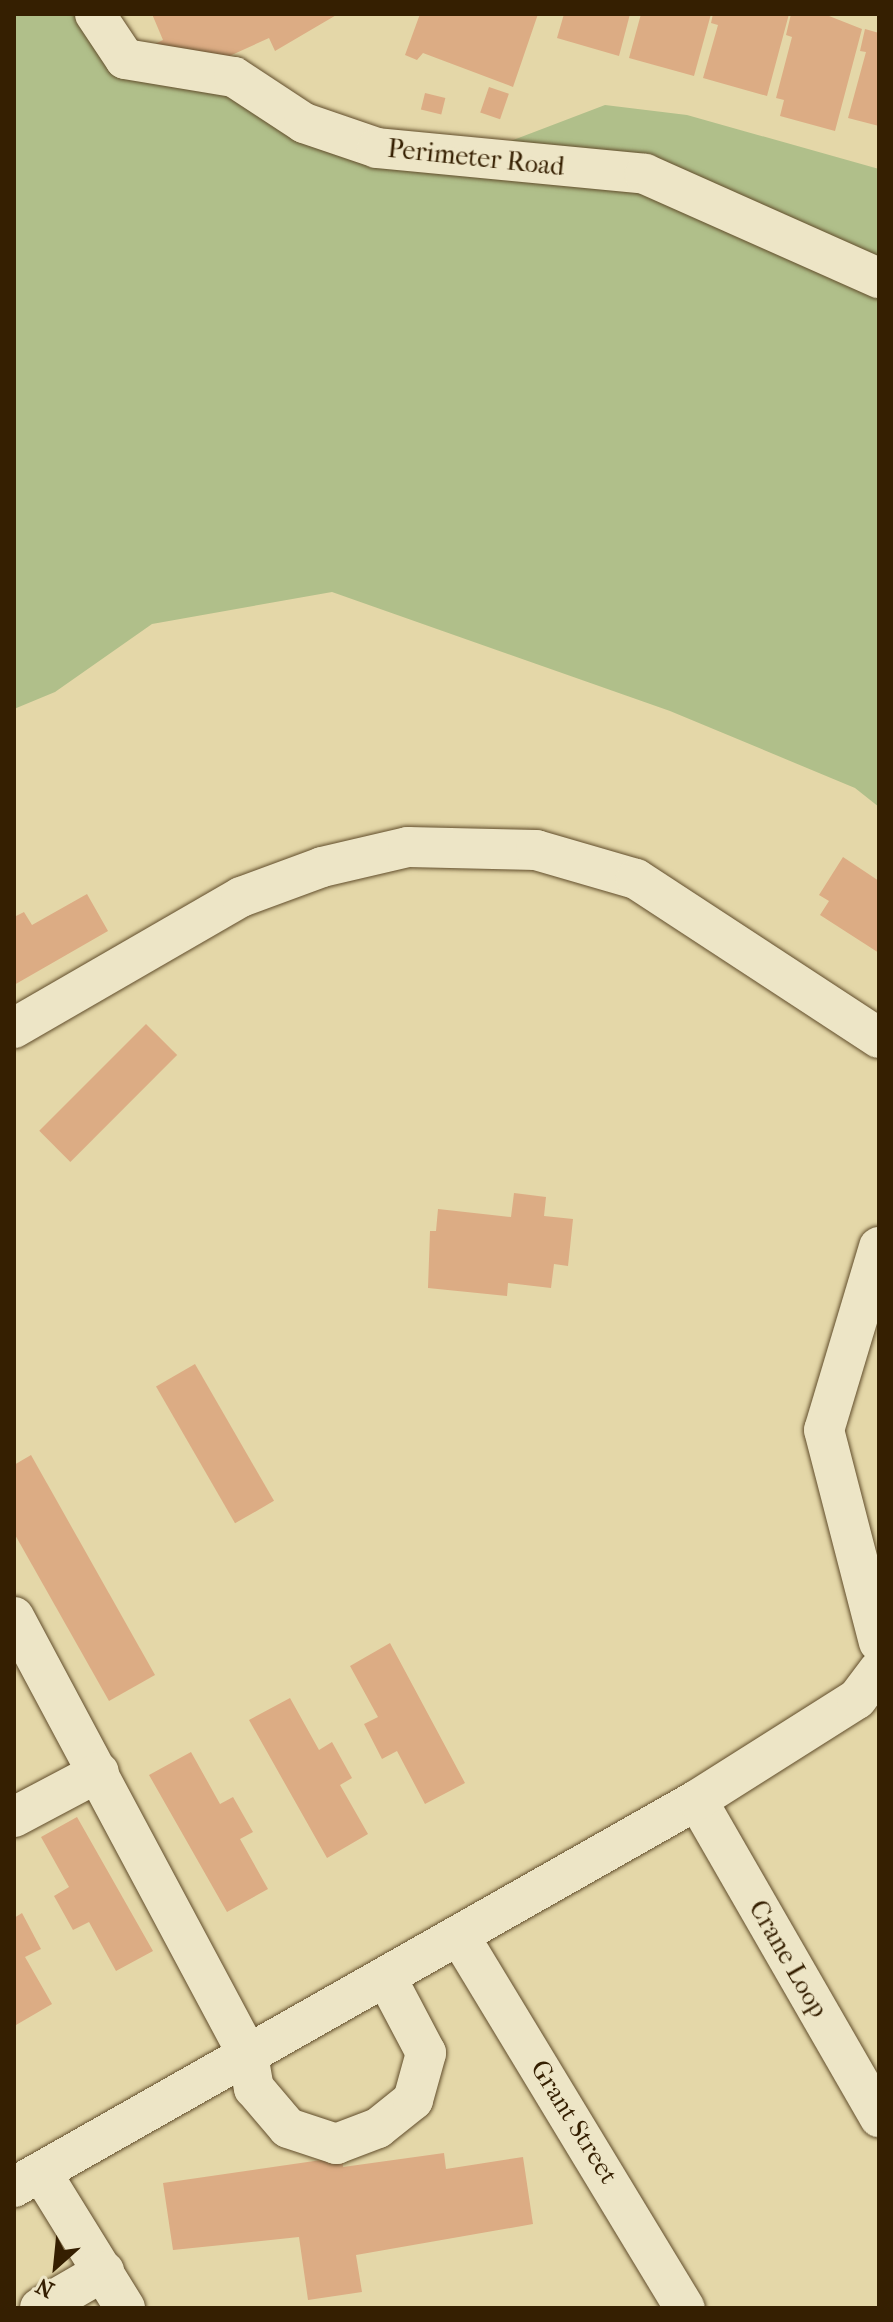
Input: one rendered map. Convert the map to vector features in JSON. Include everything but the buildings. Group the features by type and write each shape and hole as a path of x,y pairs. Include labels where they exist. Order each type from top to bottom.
{"street":[{"name":"Perimeter Road","path":"95,14 125,59 234,77 304,123 377,148 645,174 879,278"},
{"path":"14,1028 241,897 322,867 408,847 536,850 636,879 879,1038"},
{"path":"879,1247 824,1430 879,1642"},
{"path":"14,1617 248,2055 254,2088 288,2128 336,2144 378,2128 413,2100 426,2053 387,1979"},
{"path":"125,2308 104,2271 27,2179 387,1979 697,1800 857,1699 879,1670"},
{"path":"14,1817 99,1772"},
{"name":"Crane Loop","path":"697,1800 879,2117"},
{"name":"Grant Street","path":"460,1937 685,2308"},
{"path":"40,2308 104,2271"}],"green space":[{"path":"14,14 73,14 100,50 388,139 490,149 605,105 687,115 879,169 879,807 855,788 670,711 332,592 152,624 55,692 14,709"}]}
